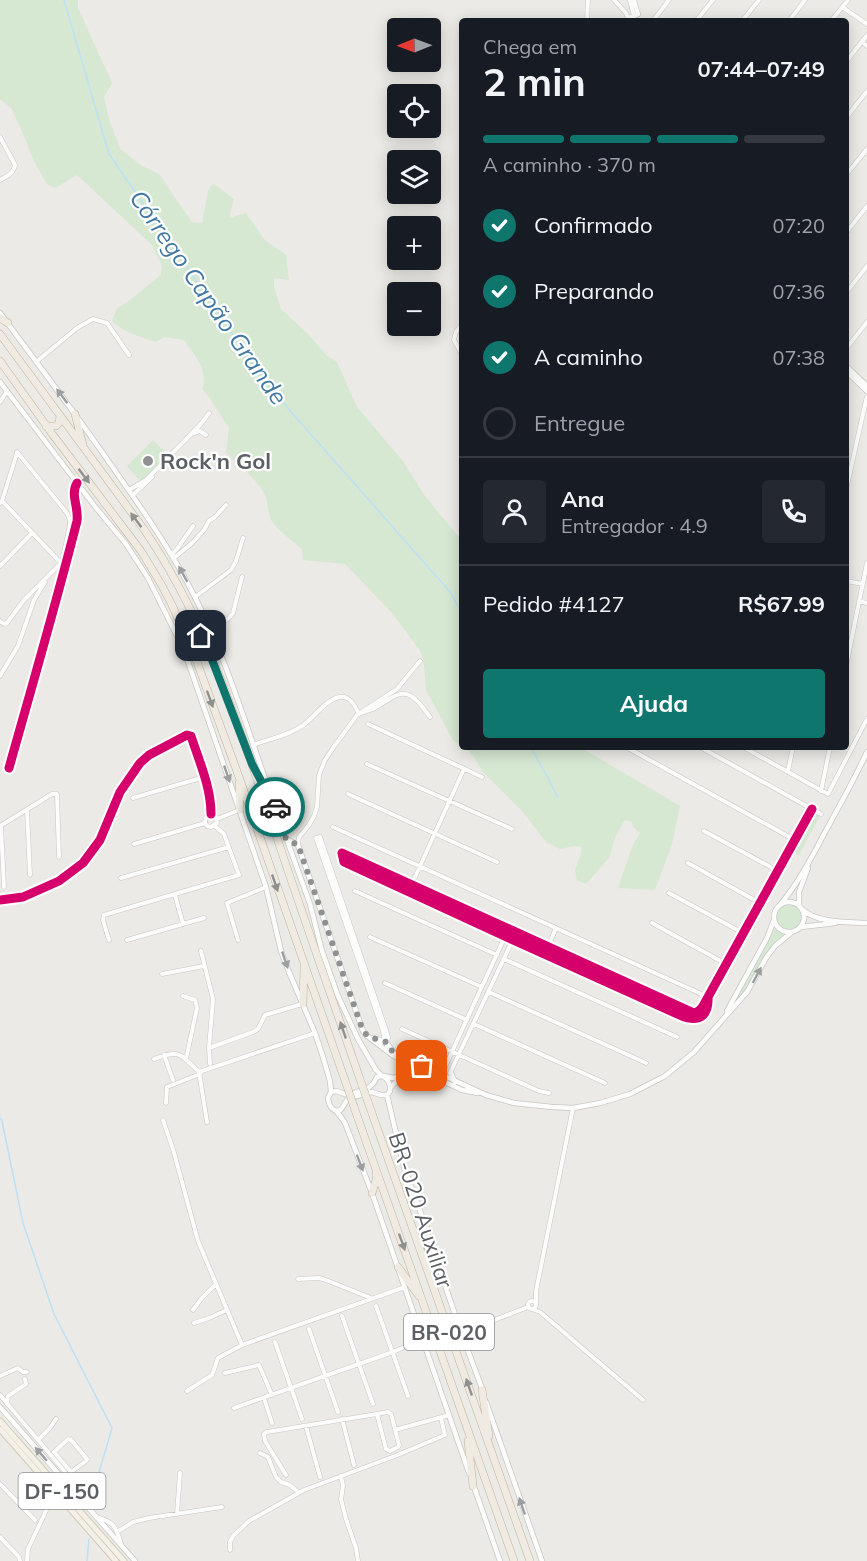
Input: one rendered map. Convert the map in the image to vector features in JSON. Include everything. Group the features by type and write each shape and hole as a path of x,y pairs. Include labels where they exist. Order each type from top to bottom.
{"highway":[{"path":"0,318 8,323"},
{"name":"BR-020","path":"0,334 152,542 181,590 211,657 252,764 362,1085 530,1561"},
{"name":"BR-020","path":"0,361 46,426 134,541 161,584 194,654 514,1561"},
{"path":"0,369 14,381"},
{"path":"75,414 84,450"},
{"path":"46,426 56,426 60,416"},
{"path":"252,764 274,804"},
{"path":"238,774 240,810"},
{"path":"284,906 289,897 298,901"},
{"path":"303,1004 304,962"},
{"path":"372,1193 376,1180 375,1165"},
{"path":"392,1212 397,1215 401,1214 405,1204"},
{"path":"426,1228 432,1283"},
{"path":"398,1267 424,1302"},
{"path":"482,1390 492,1453"},
{"path":"467,1430 473,1486"}],"main road":[{"path":"0,313 133,495 173,556 195,597 224,662 310,904 322,951 338,996 369,1059 376,1070 388,1081 390,1088"},
{"path":"849,369 865,384 867,391"},
{"path":"849,373 865,384"},
{"path":"0,382 126,544 148,578 184,650 266,887 281,951 315,1033 330,1081 331,1092 336,1091 348,1095 368,1088 377,1077 396,1078 423,1068 420,1065"},
{"path":"723,1019 767,938 775,911 795,885 815,852 867,752"},
{"path":"286,839 298,845 363,1031 394,1054 434,1072 462,1090 514,1103 573,1108 600,1104 630,1094 665,1076 694,1052 747,992 775,946 801,927 850,922"},
{"path":"801,927 804,920 799,892 815,852"},
{"path":"310,904 316,895"},
{"path":"780,904 789,902 813,917 867,923"},
{"path":"774,920 778,928 792,932"},
{"path":"384,1045 397,1058 416,1071 455,1082 486,1095"},
{"path":"416,1071 415,1064 420,1065"},
{"path":"336,1111 341,1110 350,1098 372,1092 387,1095 397,1081 416,1071"},
{"path":"451,1073 455,1082"},
{"name":"BR-020 Auxiliar","path":"331,1092 328,1100 331,1108 345,1123 372,1193 500,1561"},
{"name":"BR-020 Auxiliar","path":"387,1095 404,1167 542,1561"},
{"path":"0,1407 135,1561"},
{"name":"DF-150","path":"0,1421 124,1561"},
{"name":"DF-150","path":"0,1429 116,1561"}],"street":[{"path":"587,18 588,0"},
{"path":"614,0 633,18"},
{"path":"632,0 633,18"},
{"path":"655,18 669,0"},
{"path":"698,18 713,0"},
{"path":"744,18 759,0"},
{"path":"791,18 806,0"},
{"path":"833,18 848,0"},
{"path":"842,7 867,24"},
{"path":"849,58 867,35"},
{"path":"862,42 867,46"},
{"path":"849,114 867,91"},
{"path":"0,137 15,165 12,173 0,180"},
{"path":"849,172 867,149"},
{"path":"849,229 867,206"},
{"path":"849,289 867,266"},
{"path":"36,362 77,328 93,319 107,323 129,355"},
{"path":"849,345 867,322"},
{"path":"459,329 454,342 459,351"},
{"path":"0,402 7,392"},
{"path":"849,477 867,396"},
{"path":"129,490 146,480 209,413"},
{"path":"133,495 197,431 206,435"},
{"path":"1,622 7,623 24,600 61,563 70,518 17,452 1,502 61,563"},
{"path":"9,768 77,521 73,490 77,483"},
{"path":"173,556 192,543 209,521 226,505"},
{"path":"173,556 193,526"},
{"path":"1,564 32,533"},
{"path":"195,597 231,570 243,538"},
{"path":"849,651 867,563"},
{"path":"0,676 18,646 33,600 50,574"},
{"path":"210,632 233,613 242,577"},
{"path":"849,582 862,584"},
{"path":"859,601 867,603"},
{"path":"298,845 299,837 309,825 316,807 319,775 325,760 352,721 397,689 420,661"},
{"path":"359,714 374,709 403,693 414,698 430,717"},
{"path":"253,745 301,727 330,702 340,697 347,698 354,704 359,714"},
{"path":"749,750 829,794 867,719"},
{"path":"368,724 482,777"},
{"path":"0,900 23,897 59,881 83,863 100,840 120,792 140,762 189,735 211,800 211,814"},
{"path":"631,750 795,840"},
{"path":"705,750 821,814"},
{"path":"788,771 792,750"},
{"path":"821,791 829,750"},
{"path":"367,764 512,829"},
{"path":"411,886 464,769"},
{"path":"133,798 204,777"},
{"path":"4,887 0,826 52,794 57,794 59,857"},
{"path":"348,794 497,862"},
{"path":"708,997 708,1006 700,1017 695,1019 684,1017 398,888 344,862 342,853 694,1013 701,1009 708,997 812,809"},
{"path":"27,810 30,875"},
{"path":"215,826 218,819 240,810"},
{"path":"211,814 218,819"},
{"path":"205,823 207,815 211,814"},
{"path":"109,940 103,920 104,915 239,875 225,834 215,826 207,826 205,823"},
{"path":"134,844 205,823"},
{"path":"333,827 708,997"},
{"path":"704,831 778,871"},
{"path":"320,845 384,1030 384,1045"},
{"path":"121,878 230,847"},
{"path":"688,863 760,903"},
{"path":"398,888 401,881"},
{"path":"238,940 227,903 266,887"},
{"path":"355,891 497,955"},
{"path":"669,893 743,933"},
{"path":"175,895 183,924"},
{"path":"464,918 467,911"},
{"path":"127,940 204,918"},
{"path":"652,923 726,964"},
{"path":"548,947 556,928"},
{"path":"434,1072 444,1069 508,930"},
{"path":"442,1078 451,1073 516,933"},
{"path":"370,937 482,987"},
{"path":"502,944 507,943 510,947"},
{"path":"201,951 213,999 210,1064"},
{"path":"552,958 556,951"},
{"path":"504,959 677,1037"},
{"path":"162,974 204,966"},
{"path":"485,981 492,984"},
{"path":"385,983 467,1020"},
{"path":"489,992 646,1063"},
{"path":"183,996 195,1000 197,1008 186,1059"},
{"path":"656,1005 659,998"},
{"path":"209,1048 253,1032 258,1029 265,1015 303,1004"},
{"path":"473,1006 481,1010"},
{"path":"474,1024 605,1083"},
{"path":"402,1029 539,1091 549,1093"},
{"path":"166,1103 167,1087 200,1073 315,1033"},
{"path":"154,1059 173,1052 186,1059 200,1073 207,1122"},
{"path":"164,1055 173,1080"},
{"path":"532,1305 573,1108"},
{"path":"163,1120 174,1149 198,1241 242,1345"},
{"path":"298,1279 319,1278 372,1299"},
{"path":"194,1310 210,1288 216,1284"},
{"path":"187,1391 212,1375 218,1358 242,1345 405,1287"},
{"path":"532,1305 643,1400"},
{"path":"478,1325 532,1305"},
{"path":"376,1306 408,1396"},
{"path":"194,1323 226,1310"},
{"path":"342,1317 373,1404"},
{"path":"309,1329 338,1412"},
{"path":"234,1408 393,1352 423,1339"},
{"path":"275,1342 302,1419"},
{"path":"225,1373 259,1365 272,1395"},
{"path":"0,1376 18,1368 27,1372"},
{"path":"8,1405 8,1396 26,1384 25,1379"},
{"path":"0,1395 38,1440 61,1464 70,1471 72,1472 87,1459 68,1439 54,1452 61,1464 65,1474 63,1479"},
{"path":"264,1398 272,1423"},
{"path":"286,1475 265,1441 264,1434 270,1431 342,1419 377,1414 390,1413 398,1447 388,1450 377,1414"},
{"path":"395,1430 450,1415"},
{"path":"230,1550 233,1536 249,1521 299,1493 445,1435 441,1418"},
{"path":"38,1440 56,1419"},
{"path":"342,1419 354,1465"},
{"path":"306,1426 320,1477"},
{"path":"260,1453 268,1456 276,1477 299,1493"},
{"path":"177,1514 180,1473"},
{"path":"341,1476 343,1486 341,1499 358,1561"},
{"path":"0,1484 35,1520"},
{"path":"27,1561 28,1549 54,1490"},
{"path":"117,1532 140,1520 222,1507"},
{"path":"95,1516 109,1521 117,1532 121,1545"},
{"path":"0,1537 20,1561"}],"green space":[{"path":"0,0 78,0 78,8 112,83 104,97 120,149 142,166 159,174 192,222 202,223 208,191 213,183 234,199 229,218 246,213 265,240 286,255 289,280 274,278 274,287 281,309 308,334 326,355 337,362 357,407 402,460 425,496 459,536 459,745 453,740 426,690 421,652 392,613 345,564 303,560 302,549 273,524 266,496 251,476 226,452 229,427 202,389 204,376 202,369 184,340 165,337 155,342 126,331 112,320 117,308 161,275 162,266 152,245 77,175 55,188 47,184 34,161 11,108 0,99"},
{"name":"Rock'n Gol","path":"153,440 169,456 142,483 127,466"},
{"path":"467,750 585,750 680,806 672,844 655,890 618,888 632,847 640,833 633,827 632,822 625,820 616,835 609,858 586,884 577,880 575,870 582,847 560,849 546,842 523,812 483,772"},
{"path":"812,814 820,816 799,855 792,851"},
{"path":"789,903 799,907 803,917 799,927 789,931 779,927 775,917 779,907"},
{"path":"775,928 786,936 779,940 747,990 728,1012"}],"waterway":[{"name":"Córrego Capão Grande","path":"64,0 109,154 263,380 451,593 459,608"},
{"name":"Córrego Capão Grande","path":"533,750 558,797"},
{"path":"0,1118 23,1223 54,1314 112,1428 95,1486 93,1505"},
{"path":"87,1561 89,1539"}],"cycle path":[{"path":"9,768 77,521 74,497 77,483"},
{"path":"0,900 23,897 59,881 83,863 100,840 120,792 140,763 149,755 187,735 191,736 204,774 211,814"},
{"path":"708,997 707,1008 703,1015 695,1018 684,1017 344,862 342,853 694,1013 704,1005 708,997 812,809"}],"way so far":[{"path":"275,807 286,839 298,845 363,1031 369,1037 386,1042 394,1054 399,1057 422,1066"}],"place":[{"name":"Rock'n Gol","path":"148,461"}],"route":[{"path":"201,636 252,764 275,807"}]}
